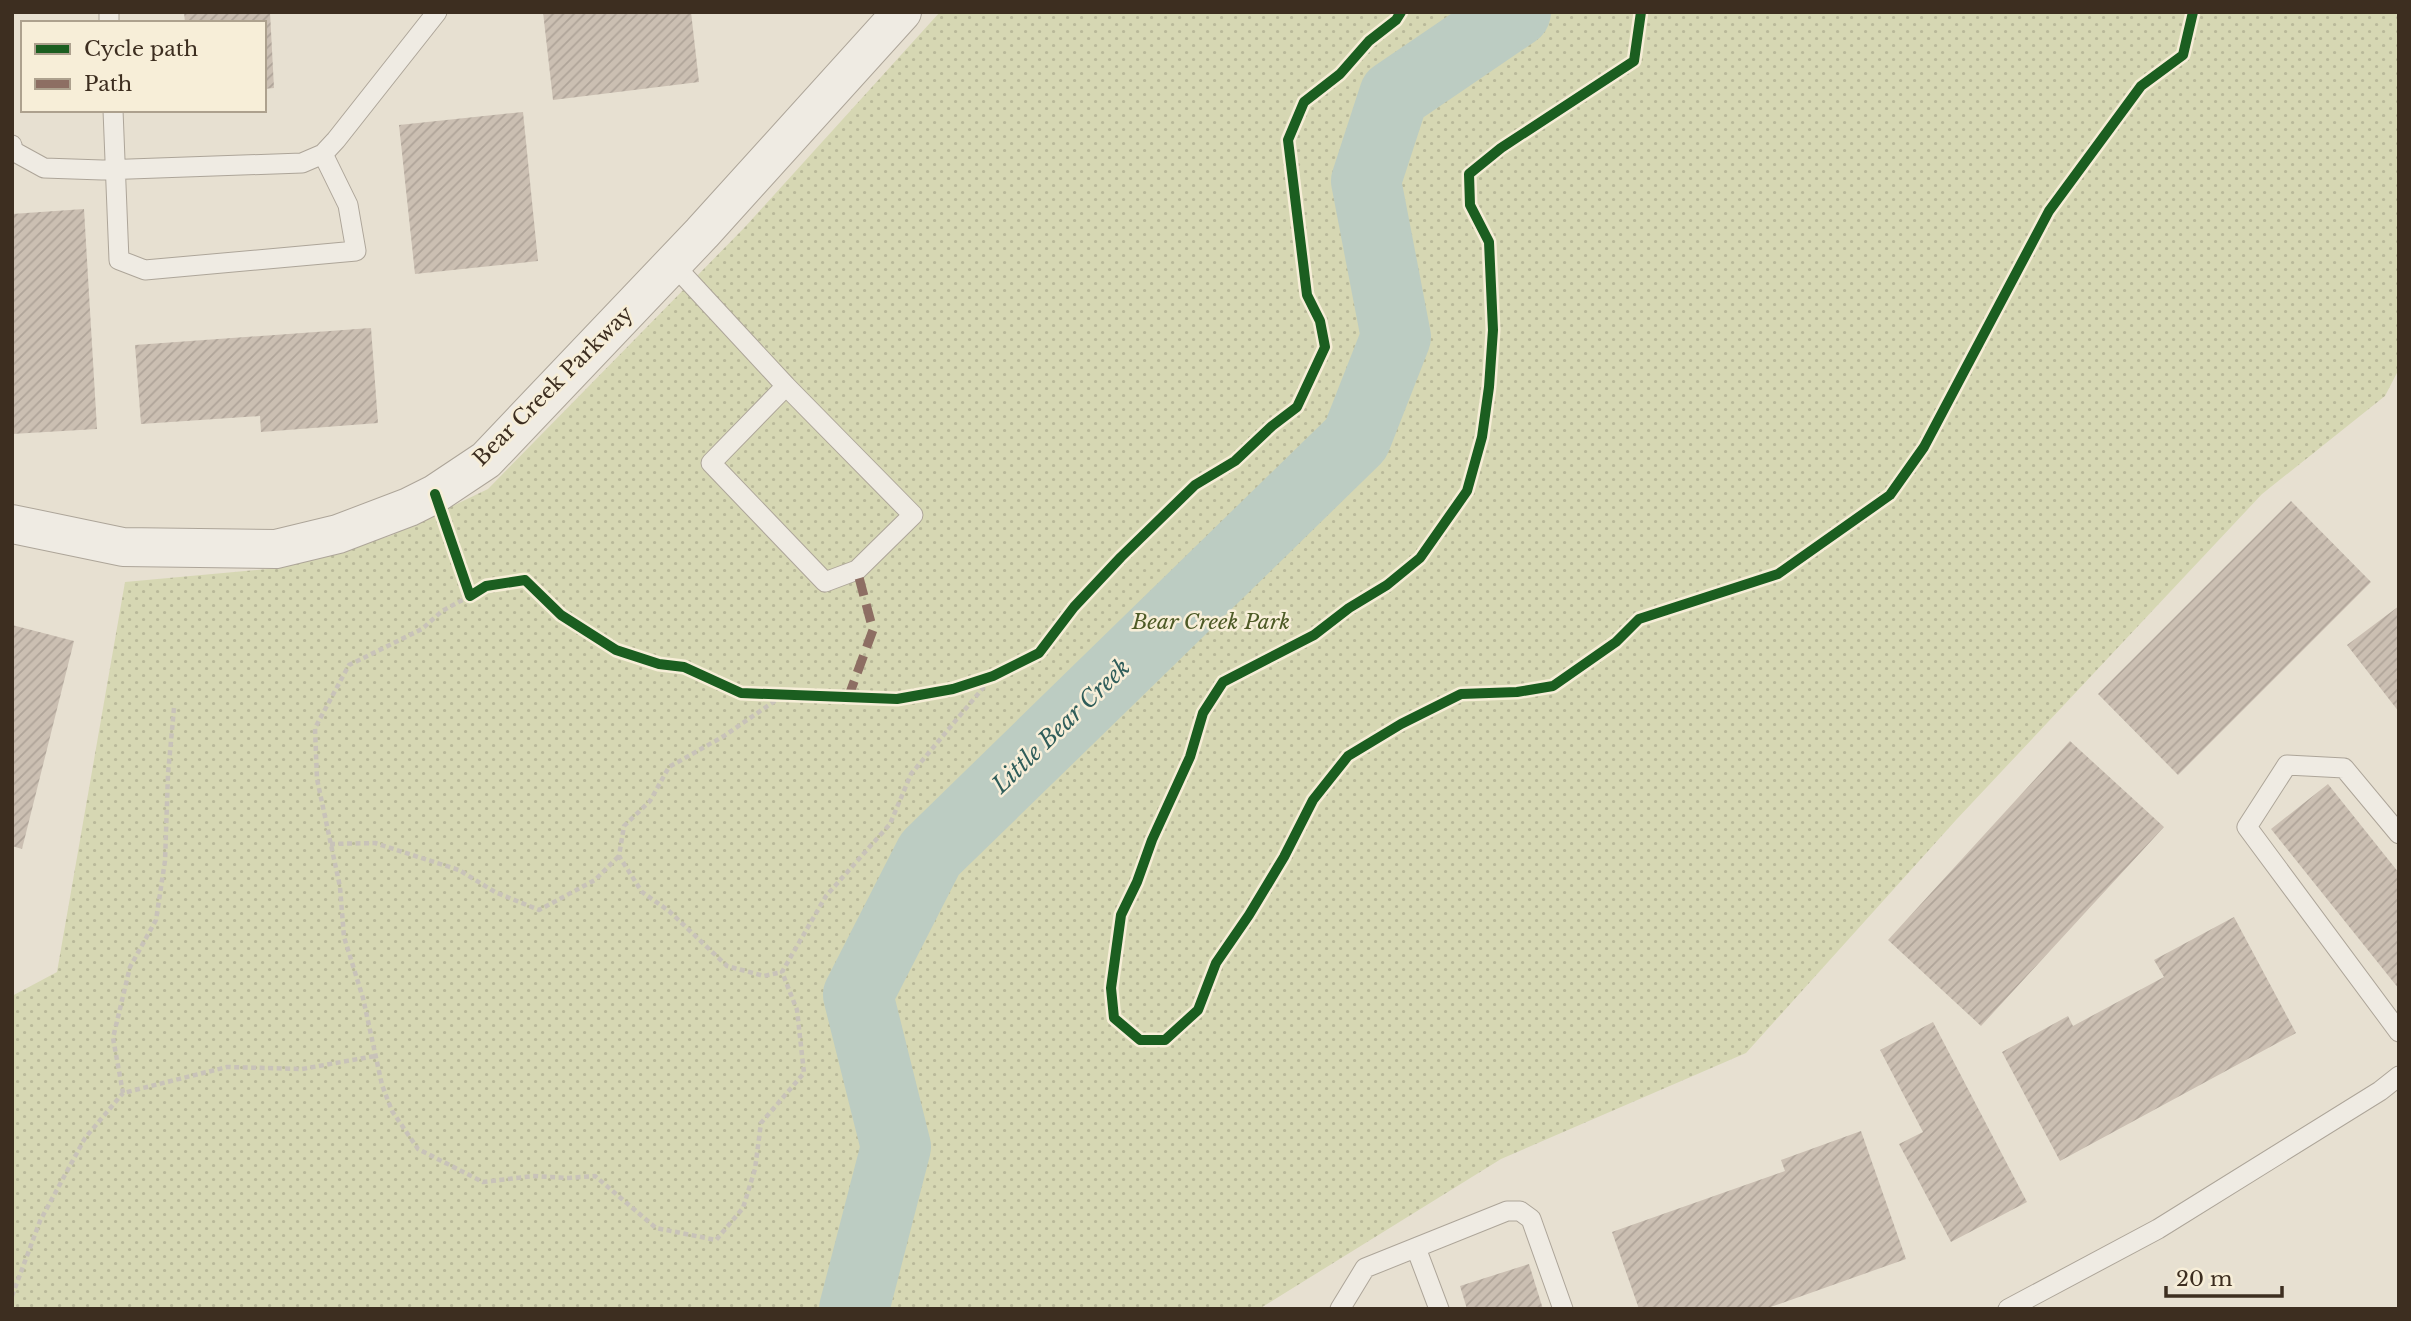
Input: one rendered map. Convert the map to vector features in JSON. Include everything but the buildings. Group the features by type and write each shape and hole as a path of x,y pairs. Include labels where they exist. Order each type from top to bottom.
{"street":[{"name":"Bear Creek Parkway","path":"12,524 123,547 276,548 338,534 409,507 435,494 486,460 673,264 902,12"}],"lane":[{"path":"13,149 44,167 115,169 302,163 323,154 437,12"},
{"path":"113,112 119,260 145,270 356,251 348,205 323,154"},
{"path":"673,264 786,386 912,515 857,570 825,582 711,463 786,386"},
{"path":"2399,834 2344,768 2287,765 2247,827 2399,1032"},
{"path":"2008,1309 2158,1228 2380,1091 2399,1076"},
{"path":"1340,1309 1364,1269 1507,1210 1520,1211 1531,1219 1563,1309"},
{"path":"1416,1248 1439,1309"}],"path":[{"path":"466,583 474,594 442,611 422,629 349,665 315,728 317,779 340,887 344,937 363,999 382,1085 392,1111 418,1149 483,1182 533,1176 595,1176 656,1228 716,1240 743,1208 755,1169 761,1123 804,1073 797,1010 782,972"},
{"path":"966,685 1004,670"},
{"path":"619,856 642,892 669,911 727,966 764,976 782,972 826,896 890,824 911,774 993,676"},
{"path":"769,695 796,696"},
{"path":"330,844 375,844 459,870 495,892 539,910 595,880 619,856 624,826 650,801 670,767 724,736 782,696"},
{"path":"123,1093 113,1038 130,967 156,920 165,860 167,774 174,708"},
{"path":"12,1296 40,1221 85,1138 123,1093 227,1067 302,1069 375,1056"}],"green space":[{"name":"Bear Creek Park","path":"940,12 2399,12 2399,369 2385,396 2262,494 1956,820 1746,1053 1501,1159 1259,1309 12,1309 12,996 57,972 125,582 278,568 390,536 488,489 745,227"}],"waterway":[{"name":"Little Bear Creek","path":"854,1309 896,1147 858,995 930,854 1356,439 1396,337 1366,181 1394,95 1516,12"}],"marked path":[{"path":"848,698 873,630 857,570"}],"cycle path":[{"path":"435,494 470,596 486,586 525,580 561,615 616,650 659,664 684,667 741,693 897,699 953,689 993,676 1039,653 1074,607 1195,485 1235,461 1297,407 1325,347 1320,321 1307,295 1288,140 1304,102 1340,74 1369,41 1396,20 1401,12"},
{"path":"1641,12 1634,61 1501,148 1469,174 1470,205 1489,242 1493,330 1482,437 1467,491 1420,558 1387,585 1349,608 1314,635 1223,682 1203,713 1190,757 1121,915 1111,988 1114,1018 1140,1040 1165,1040 1198,1010 1216,963 1284,857 1313,800 1348,756 1401,724 1461,694 1517,692 1553,686 1616,642 1639,619 1778,574 1890,495 1924,447 2049,211 2141,86 2183,55 2193,12"}]}
